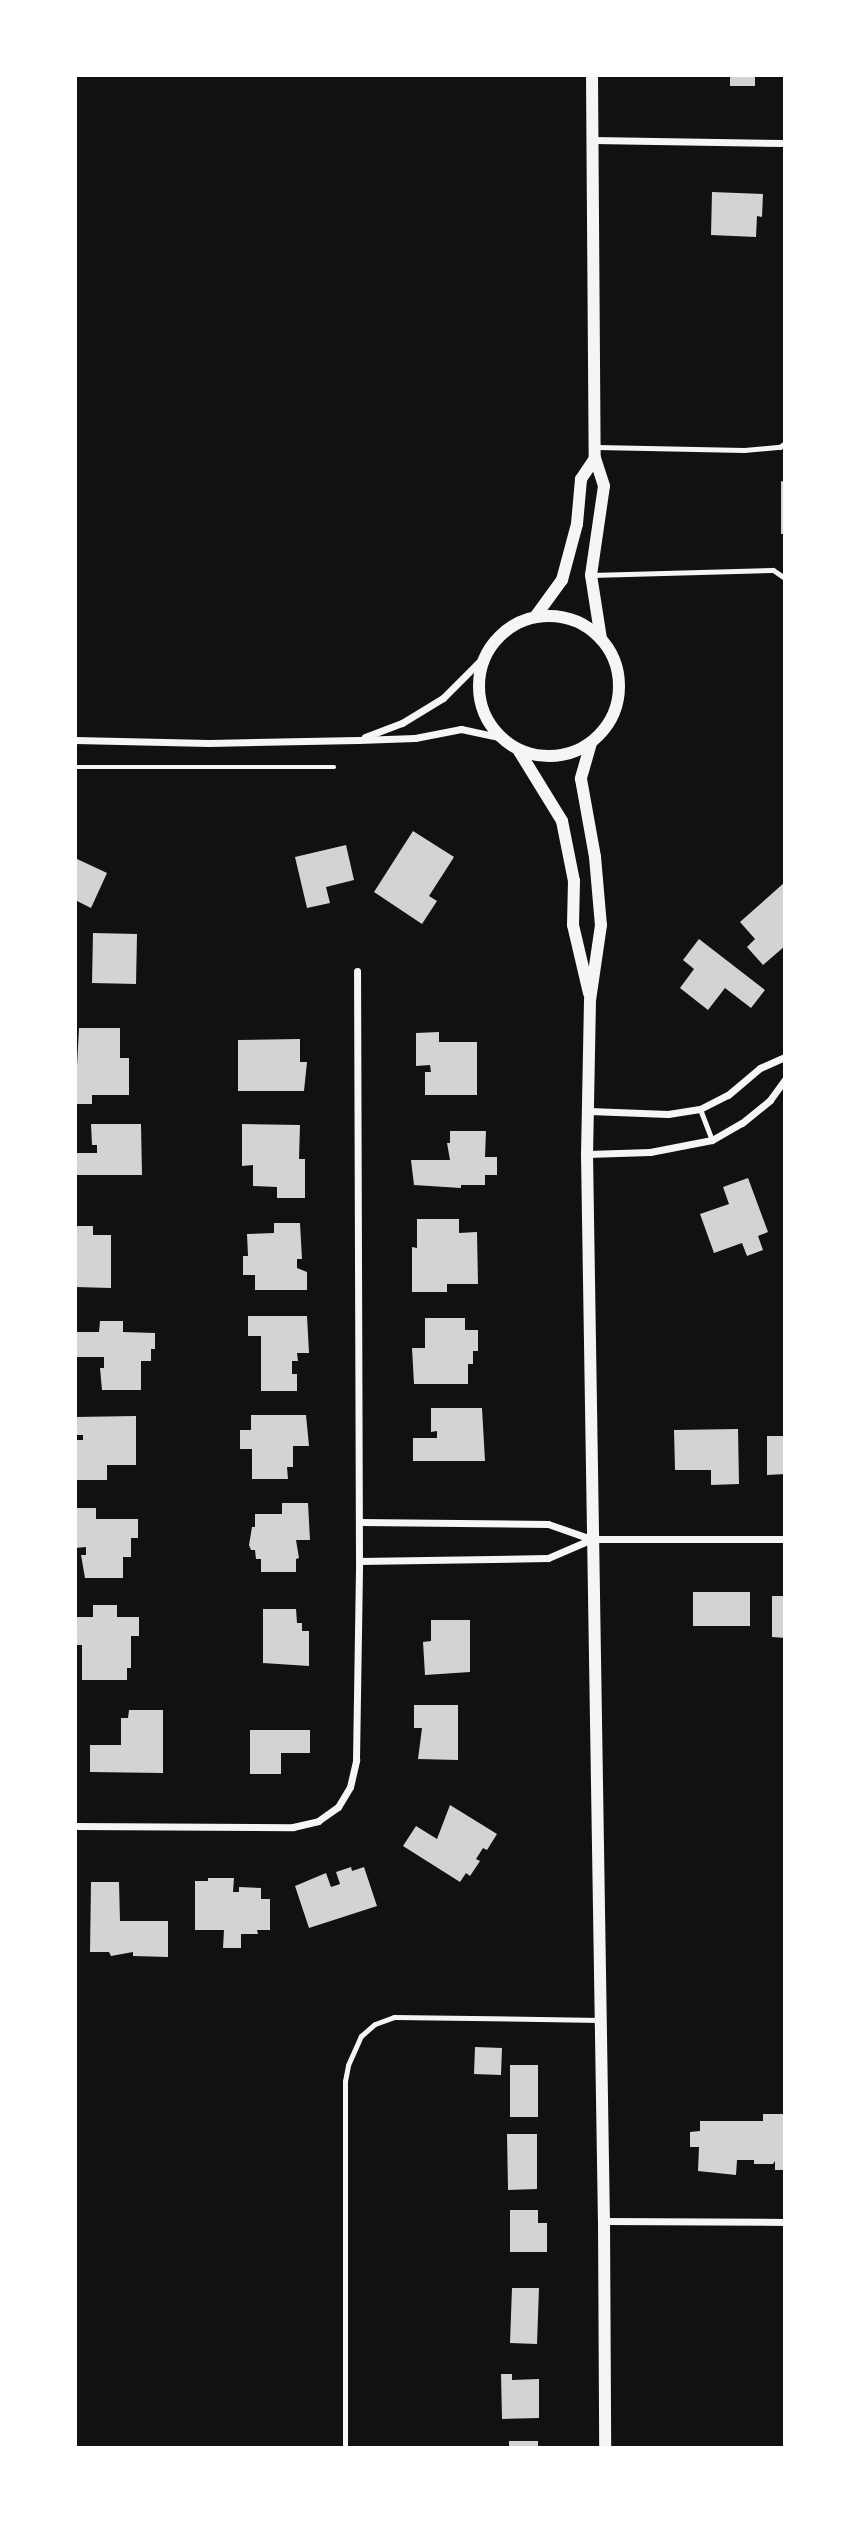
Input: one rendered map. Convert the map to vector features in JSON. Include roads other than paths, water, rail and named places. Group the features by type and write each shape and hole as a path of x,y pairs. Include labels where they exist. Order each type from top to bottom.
{"street":[{"path":"592,75 595,453 604,486 591,575 601,639"},
{"path":"593,140 785,143"},
{"path":"535,617 562,580 577,524 581,479 595,453"},
{"path":"358,740 419,714 443,698 485,656 498,638 515,624 535,617 559,616 583,624 601,639 612,655 619,674 619,693 610,721 591,743 575,752 556,757 519,751 500,737 487,720 480,699 479,677 485,656"},
{"path":"75,740 209,743 358,740 415,738 461,729 500,737"},
{"path":"591,743 581,779 595,857 601,925 590,1000 587,1154 604,2221 605,2448"},
{"path":"519,751 562,821 574,881 573,925 590,1000"},
{"path":"75,1826 293,1827 318,1821 338,1807 350,1787 356,1760 359,1561 357,971"},
{"path":"589,1111 668,1114 700,1110 728,1095 760,1068 785,1057"},
{"path":"587,1154 650,1152 712,1140 761,1108 785,1079"},
{"path":"359,1522 548,1524 592,1539 785,1539"},
{"path":"359,1561 548,1558 592,1539"},
{"path":"604,2221 785,2222"}],"lane":[{"path":"595,453 744,450 780,447 785,443"},
{"path":"591,575 773,570 785,578"},
{"path":"700,1110 712,1140"},
{"path":"345,2448 345,2081 348,2065 361,2036 375,2024 394,2017 601,2020"}]}
